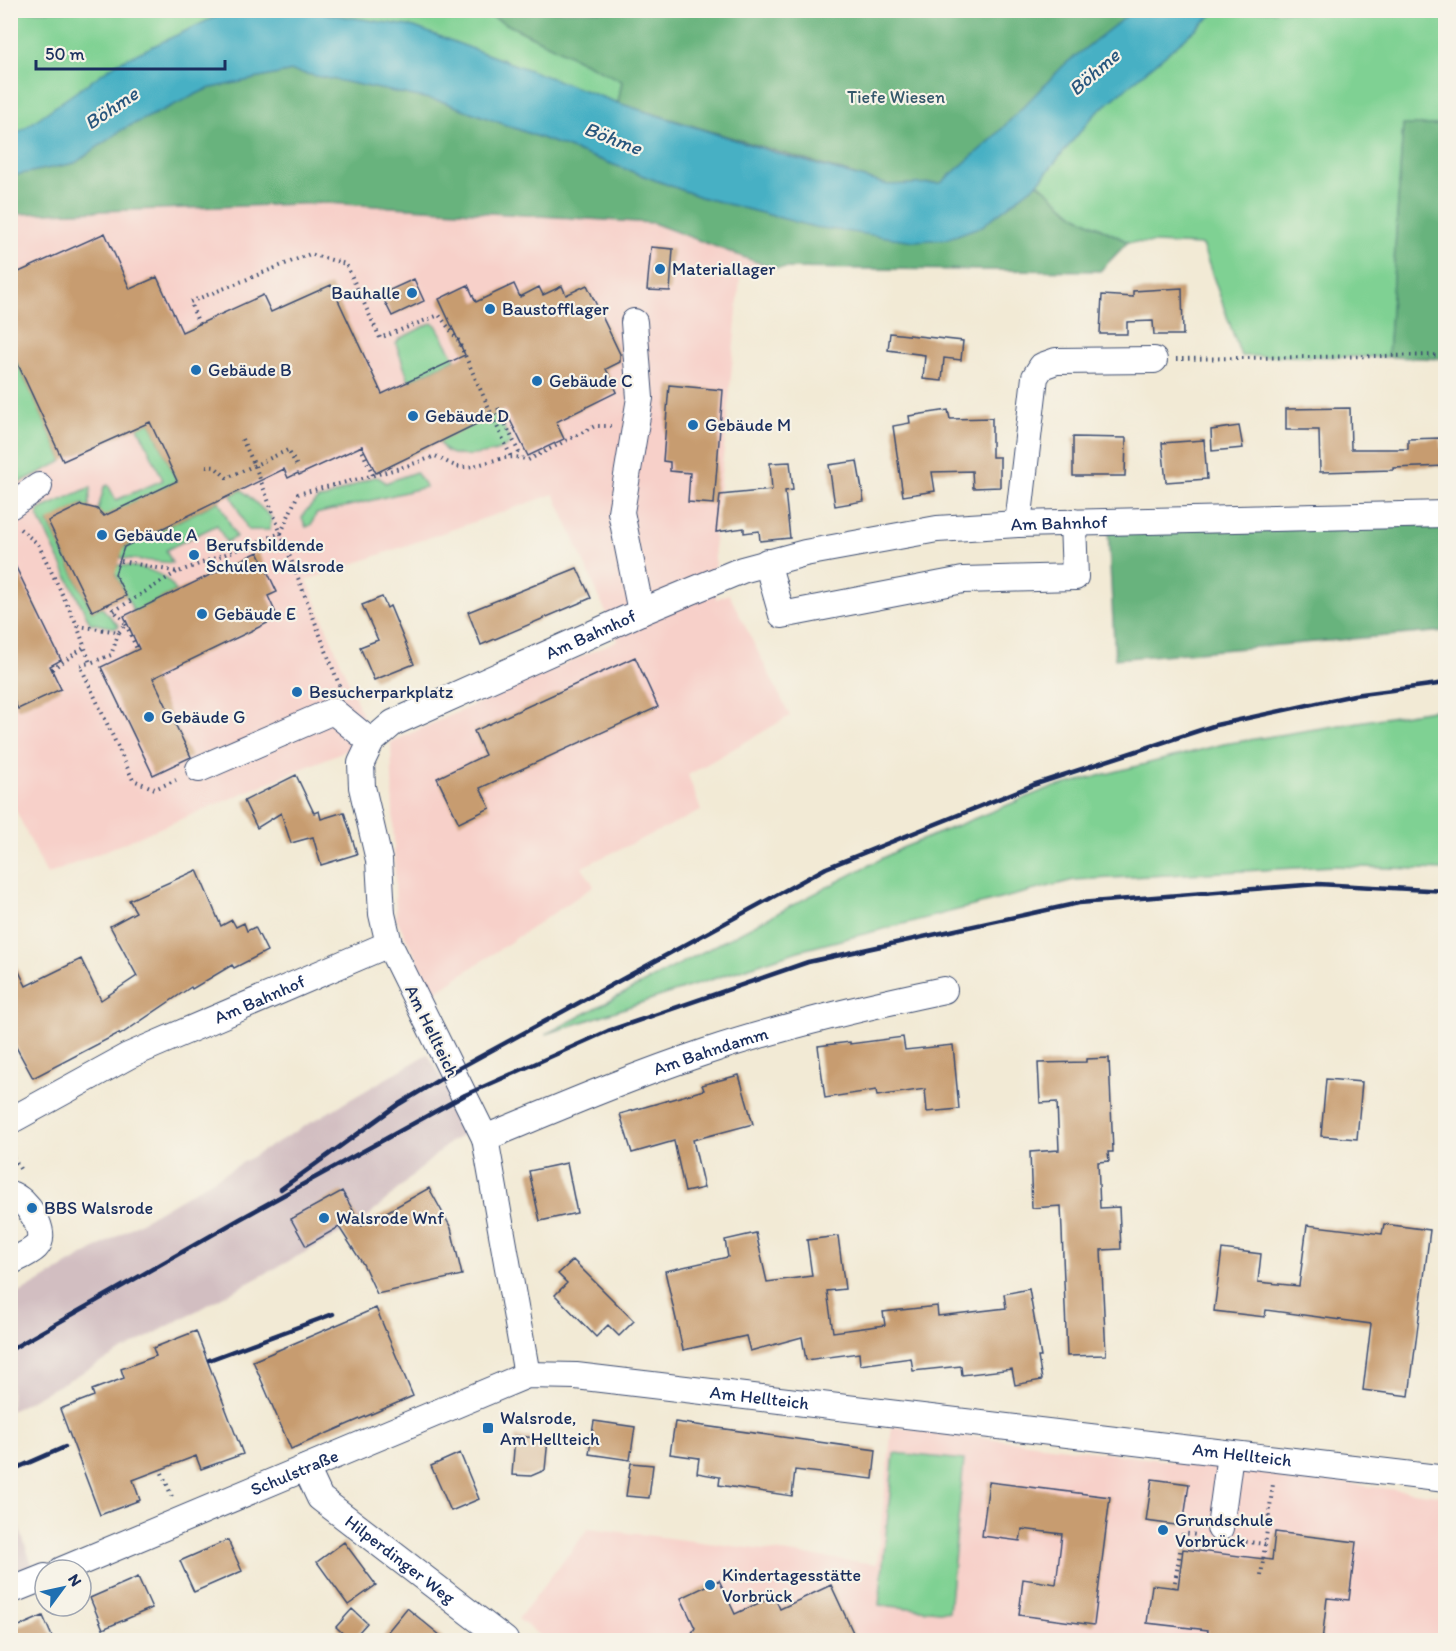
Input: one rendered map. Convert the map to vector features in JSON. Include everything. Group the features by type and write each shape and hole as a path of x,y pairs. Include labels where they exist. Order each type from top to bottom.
{"street":[{"path":"634,322 640,398 621,512 641,612"},
{"path":"1018,524 1035,376 1042,366 1056,361 1154,360"},
{"path":"14,516 39,486"},
{"name":"Am Bahnhof","path":"364,736 641,612 742,570 805,553 937,529 1018,524 1446,514"},
{"path":"767,562 782,615 963,580 1075,577 1073,522"},
{"path":"200,770 333,711 364,736 361,763 362,787 379,860 382,914 389,944"},
{"name":"Am Bahnhof","path":"10,1121 128,1056 389,944"},
{"name":"Am Hellteich","path":"389,944 485,1138 527,1375 576,1376 1446,1479"},
{"name":"Am Bahndamm","path":"485,1138 617,1084 706,1052 861,1007 944,990"},
{"path":"10,1194 22,1199 40,1229 40,1239 36,1247 10,1262"},
{"name":"Schulstraße","path":"91,1558 527,1375"},
{"path":"1220,1528 1230,1454"},
{"name":"Hilperdinger Weg","path":"306,1468 320,1498 505,1641"},
{"path":"10,1591 33,1582"}],"path":[{"path":"199,324 190,302 310,255 346,264 380,338 439,315 458,340 511,457"},
{"path":"1154,360 1446,356"},
{"path":"498,408 521,458"},
{"path":"114,611 178,572 281,533 298,494 388,473 435,456 460,467 511,457 528,460 595,426 635,427"},
{"path":"242,439 364,736"},
{"path":"360,446 373,475"},
{"path":"206,466 215,467 227,477 288,450 297,466"},
{"path":"14,516 38,544 77,625 90,663"},
{"path":"121,561 178,572"},
{"path":"108,604 126,624 137,649"},
{"path":"126,624 118,632 111,655 80,665 133,780 155,789 200,770"},
{"path":"77,625 118,632"},
{"path":"52,669 85,647"},
{"path":"1261,1576 1276,1459"},
{"path":"1174,1587 1183,1533 1218,1538 1220,1528"}],"shaded area":[{"name":"Berufsbildende Schulen Walsrode","path":"327,203 653,223 772,268 740,277 726,432 714,531 716,599 729,594 790,716 688,775 701,811 582,867 594,886 434,993 396,918 391,742 618,640 554,494 307,580 367,727 365,753 354,747 47,875 10,798 10,212 16,214"},
{"path":"428,1054 471,1131 450,1142 363,1221 11,1411 11,1298"},
{"name":"Grundschule Vorbrück","path":"892,1426 1445,1496 1445,1640 546,1640 518,1619 589,1528 877,1564"},
{"path":"10,1501 33,1567 33,1574 10,1583"}],"green space":[{"path":"10,11 228,11 19,133 11,133"},
{"path":"228,11 480,11 622,81 618,103 414,27 315,12"},
{"name":"Tiefe Wiesen","path":"480,11 1133,11 1064,65 990,141 941,183 888,185 618,103 622,81"},
{"path":"1217,11 1445,11 1445,125 1403,126 1388,357 1241,356 1202,245 1128,242 1075,215 1038,183 1093,116"},
{"path":"292,71 444,102 701,197 815,227 982,226 1038,183 1075,215 1128,242 1100,271 772,268 653,223 327,203 16,214 11,212 10,176 75,163 123,129 207,89"},
{"path":"1403,125 1445,125 1445,359 1388,357"},
{"path":"431,323 436,325 455,359 409,381 396,344 399,339"},
{"path":"10,347 63,461 11,487 10,487"},
{"path":"495,409 511,442 507,446 481,454 462,455 448,452 439,442"},
{"path":"150,422 177,481 103,517 98,510 104,487 108,485 116,500 163,480 138,427"},
{"path":"416,472 426,487 316,514 311,525 306,527 302,518 318,499 326,498 370,478 382,479 385,483"},
{"path":"91,487 89,506 86,508 83,504 48,522 92,611 101,607 119,626 116,628 90,623 38,516 39,510"},
{"path":"242,490 271,517 270,530 248,530 231,495"},
{"path":"219,501 236,537 226,542 217,525 166,550 172,563 121,558 121,549"},
{"path":"1445,524 1445,631 1115,659 1108,528"},
{"path":"119,565 158,574 165,578 176,591 134,612 113,569"},
{"path":"1445,708 1445,870 1334,866 1074,880 798,951 546,1034 902,848 1047,789 1224,744"},
{"path":"894,1453 964,1460 949,1612 879,1605"}],"water":[{"name":"Böhme","path":"228,11 315,12 414,27 618,103 783,155 888,185 941,183 990,141 1064,65 1133,11 1217,11 1093,116 1038,183 982,226 946,239 915,241 815,227 701,197 444,102 292,71 207,89 123,129 75,163 11,176 11,133 19,132 117,63"}],"building":[{"path":"105,233 130,289 157,277 182,332 263,295 271,312 331,285 382,394 465,355 439,299 468,285 476,302 514,284 520,297 539,287 543,295 562,286 566,295 587,285 620,354 620,362 606,369 617,392 556,422 564,439 528,456 505,410 376,473 362,446 299,475 298,473 288,478 284,469 124,547 115,574 126,596 92,611 48,521 81,505 97,509 104,516 177,481 150,422 63,461 10,347 10,276"},
{"name":"Materiallager","path":"651,247 673,249 670,291 647,290"},
{"path":"414,279 424,301 392,316 381,294"},
{"path":"1182,288 1183,335 1154,335 1153,321 1127,322 1127,334 1100,334 1102,295 1133,297 1133,291"},
{"path":"890,333 963,341 961,360 944,358 942,381 923,379 925,355 888,350"},
{"name":"Gebäude M","path":"669,385 723,390 714,504 688,502 690,473 670,471 670,462 663,461"},
{"path":"1350,408 1351,449 1408,449 1408,439 1441,438 1441,448 1446,448 1446,466 1320,472 1319,430 1286,430 1286,409"},
{"path":"948,410 950,419 992,418 992,457 1000,457 1000,487 973,488 972,471 932,472 935,491 903,496 893,426 910,423 909,416"},
{"path":"1239,426 1243,448 1212,451 1211,430"},
{"path":"1073,437 1126,438 1125,476 1073,476"},
{"path":"1204,440 1207,479 1166,482 1162,443"},
{"path":"857,461 864,501 835,506 829,465"},
{"path":"790,462 793,490 785,491 790,538 760,541 759,531 744,533 744,528 716,532 720,495 772,490 770,463"},
{"name":"Gebäude E","path":"258,552 277,592 268,596 278,618 153,678 191,757 153,775 101,667 139,649 124,616"},
{"path":"10,555 61,660 50,666 61,689 18,709 10,693"},
{"path":"577,568 591,598 481,645 468,612"},
{"path":"382,597 387,608 390,606 414,664 374,680 360,647 378,640 362,605"},
{"path":"635,657 658,707 480,788 490,808 459,823 437,778 485,755 474,731"},
{"path":"296,775 314,813 319,811 321,819 344,812 357,854 321,865 313,837 291,843 281,813 257,828 244,801"},
{"path":"197,870 221,926 232,920 236,927 244,923 247,931 255,927 267,951 234,968 232,965 192,989 191,987 120,1035 119,1033 33,1078 10,1036 10,953 26,986 81,959 101,1000 137,976 110,926 136,912 129,900"},
{"path":"903,1037 905,1050 953,1045 959,1109 927,1112 925,1089 877,1096 876,1090 825,1098 818,1046"},
{"path":"1109,1058 1113,1152 1108,1152 1109,1161 1098,1162 1100,1208 1119,1207 1121,1249 1101,1250 1106,1355 1067,1356 1061,1206 1032,1208 1030,1152 1059,1150 1057,1102 1040,1103 1038,1063 1086,1062 1086,1059"},
{"path":"739,1075 753,1124 693,1140 704,1188 685,1192 674,1141 632,1153 620,1114 704,1090 702,1085"},
{"path":"1326,1079 1362,1082 1357,1139 1321,1136"},
{"path":"567,1163 577,1213 540,1221 529,1171"},
{"path":"429,1188 451,1228 462,1275 377,1294 363,1264 339,1227 306,1246 291,1219 342,1191 362,1226"},
{"path":"1384,1224 1430,1230 1409,1396 1363,1390 1371,1324 1266,1310 1265,1317 1214,1311 1222,1249 1261,1254 1258,1282 1299,1286 1307,1225 1382,1234"},
{"path":"756,1233 767,1282 812,1276 807,1240 838,1236 845,1289 827,1291 833,1332 885,1325 883,1312 937,1306 938,1316 1006,1308 1004,1294 1029,1289 1041,1357 1038,1357 1042,1380 1015,1385 1012,1369 962,1375 961,1366 913,1371 911,1358 860,1365 859,1353 806,1360 802,1337 750,1351 746,1336 683,1350 665,1271 728,1257 725,1240"},
{"path":"573,1260 634,1321 619,1336 608,1325 596,1337 555,1295 567,1283 558,1274"},
{"path":"376,1308 413,1396 291,1449 253,1361"},
{"path":"196,1331 243,1454 201,1469 196,1456 133,1480 140,1500 100,1515 60,1409 94,1396 92,1390 124,1378 121,1369 156,1356 153,1348"},
{"path":"594,1421 635,1427 630,1460 589,1454"},
{"path":"675,1422 876,1450 873,1479 795,1470 792,1496 719,1485 720,1477 697,1473 699,1458 670,1454"},
{"path":"515,1436 548,1439 545,1470 531,1476 512,1475"},
{"path":"460,1453 479,1499 451,1511 431,1466"},
{"path":"631,1463 653,1465 649,1498 626,1496"},
{"path":"1152,1479 1189,1484 1183,1526 1146,1521"},
{"path":"989,1482 1110,1497 1094,1625 1019,1615 1023,1579 1056,1584 1062,1534 1022,1529 1020,1541 982,1536"},
{"path":"1275,1532 1356,1542 1349,1600 1327,1598 1322,1641 1207,1641 1208,1630 1147,1623 1152,1585 1178,1588 1183,1549 1272,1560"},
{"path":"228,1540 242,1571 194,1592 180,1561"},
{"path":"344,1542 376,1585 348,1605 317,1562"},
{"path":"138,1577 152,1608 103,1629 93,1605 93,1597"},
{"path":"719,1580 735,1614 774,1596 780,1609 831,1585 857,1641 687,1641 695,1628 681,1598"},
{"path":"407,1608 447,1641 380,1641"},
{"path":"352,1609 367,1623 351,1641 336,1627"},
{"path":"38,1618 44,1618 54,1641 10,1641 10,1630"}],"railway":[{"path":"281,1189 399,1104 452,1072 826,868 1033,785 1216,725 1354,695 1446,683"},
{"path":"10,1350 240,1219 465,1095 608,1031 808,962 1079,903 1318,884 1446,891"},
{"path":"209,1360 333,1314"},
{"path":"10,1471 65,1447"}],"place":[{"name":"Materiallager","path":"660,269"},
{"name":"Bauhalle","path":"412,293"},
{"name":"Baustofflager","path":"490,309"},
{"name":"Gebäude B","path":"196,370"},
{"name":"Gebäude C","path":"537,381"},
{"name":"Gebäude D","path":"413,416"},
{"name":"Gebäude M","path":"693,425"},
{"name":"Gebäude A","path":"102,535"},
{"name":"Berufsbildende Schulen Walsrode","path":"194,555"},
{"name":"Gebäude E","path":"202,614"},
{"name":"Besucherparkplatz","path":"297,692"},
{"name":"Gebäude G","path":"149,717"},
{"name":"BBS Walsrode","path":"32,1208"},
{"name":"Walsrode Wnf","path":"324,1218"},
{"name":"Walsrode, Am Hellteich","path":"488,1428"},
{"name":"Grundschule Vorbrück","path":"1163,1530"},
{"name":"Kindertagesstätte Vorbrück","path":"710,1585"}]}
